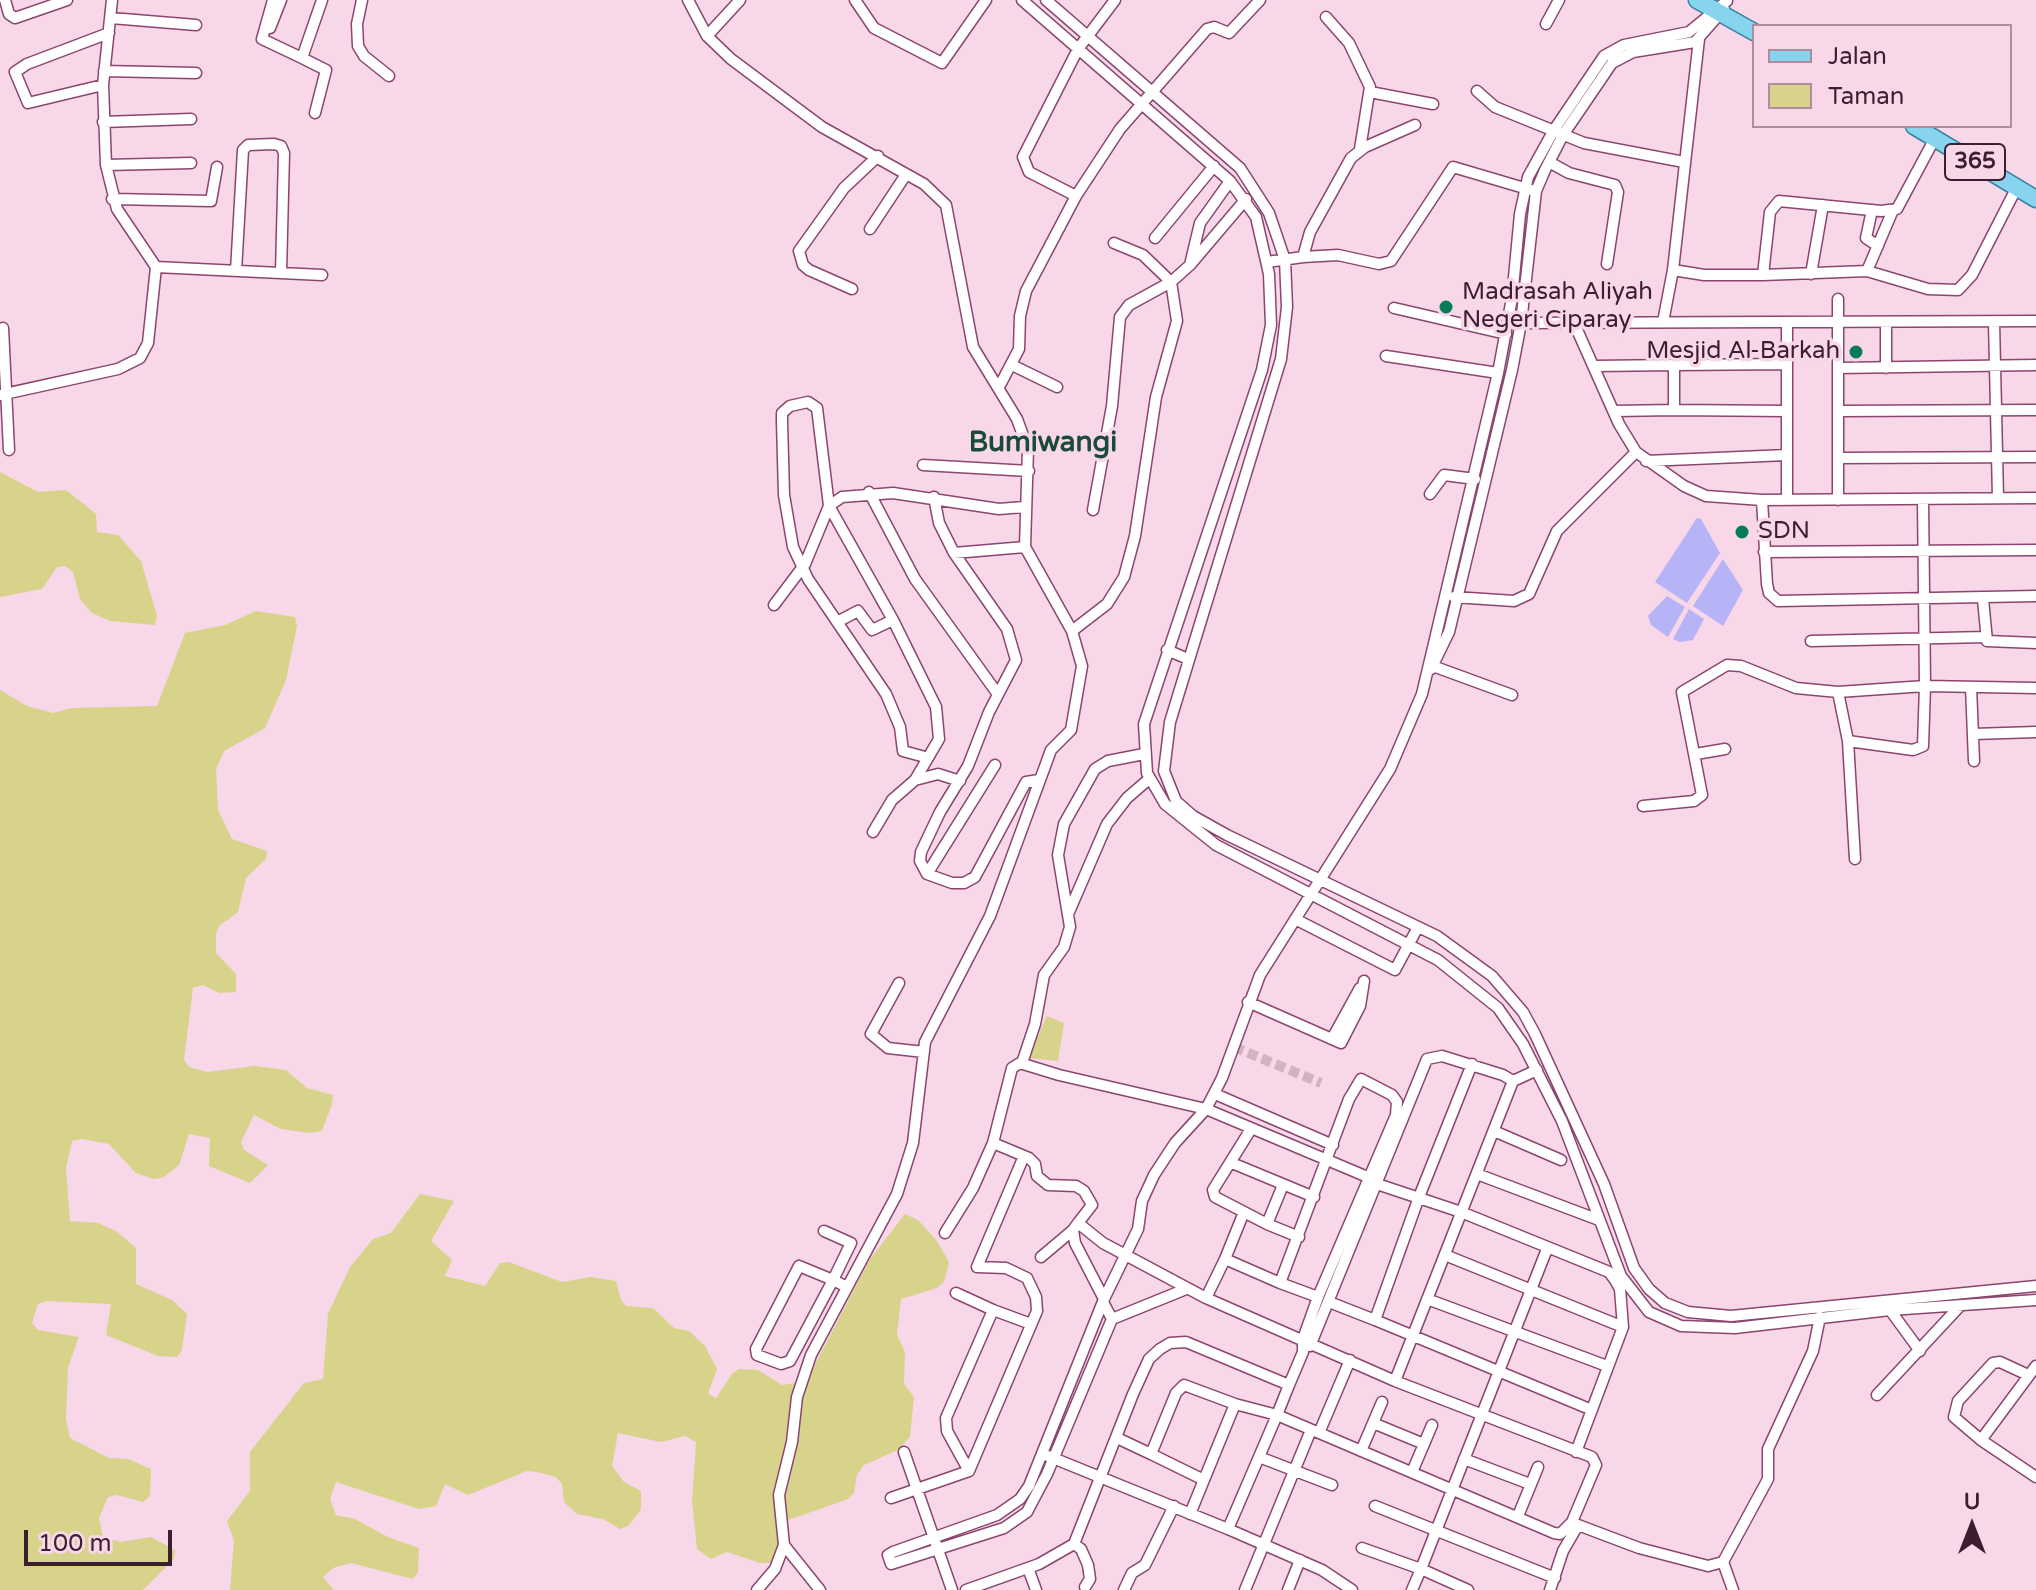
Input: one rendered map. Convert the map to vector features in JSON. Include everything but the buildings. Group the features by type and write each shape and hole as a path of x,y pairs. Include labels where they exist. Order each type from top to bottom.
{"main road":[{"path":"1697,0 1723,6 1752,30"},
{"name":"365","path":"1918,128 2036,199"}],"street":[{"path":"5,0 9,14 15,18 67,0"},
{"path":"3,394 103,374 140,358 150,338 156,267 112,199 106,165 103,85 112,0"},
{"path":"273,0 262,34 265,41 326,69 315,113"},
{"path":"265,41 281,0"},
{"path":"302,58 322,0"},
{"path":"362,0 357,24 358,46 389,76"},
{"path":"688,0 707,36 741,67 822,127 924,184 946,205 973,347 992,383 999,387 1028,449 1025,547 1072,631 1081,656 1079,698 1071,730 1051,750 990,916 938,1012 924,1052 920,1097 906,1170 897,1194 811,1355 797,1397 792,1442 779,1495 784,1545 775,1569 757,1590"},
{"path":"707,36 740,0"},
{"path":"855,0 874,28 942,63 986,0"},
{"path":"1022,0 1081,44 1146,100 1230,181 1246,199 1276,261 1270,371 1261,428 1178,623 1146,713 1144,754 1149,779 1165,804 1198,833 1413,936 1473,960 1523,1012 1604,1184 1627,1255 1640,1279 1658,1298 1688,1312 1731,1316 2036,1301"},
{"path":"1046,0 1081,44 1146,100 1240,168 1269,213 1286,334 1246,423 1222,515 1165,757 1165,776 1173,795 1202,822 1316,888 1413,936 1498,1008 1537,1070 1581,1165 1599,1220 1632,1294 1657,1317 1681,1326 1705,1329 2036,1286"},
{"path":"1076,196 1029,172 1023,157 1081,44 1115,0"},
{"path":"999,387 1019,349 1020,316 1026,291 1076,196 1120,129 1207,29 1230,33 1260,0"},
{"path":"1546,24 1559,0"},
{"path":"1663,322 1673,270 1699,39 1723,6"},
{"path":"1186,1289 1112,1319 1040,1491 1018,1520 896,1565 887,1560 893,1552 1008,1509 1029,1486 1103,1300 1138,1229 1142,1201 1154,1175 1175,1143 1206,1109 1215,1094 1260,975 1397,756 1431,668 1446,643 1458,598 1475,479 1506,334 1524,188 1585,80 1608,53 1631,43 1689,32 1723,6"},
{"path":"1303,257 1310,232 1331,192 1360,149 1370,92 1349,43 1326,17"},
{"path":"111,18 196,25"},
{"path":"103,85 28,103 15,72 27,64 109,33"},
{"path":"1431,668 1445,597 1469,527 1521,323 1536,191 1558,132 1601,75 1620,57 1699,39"},
{"path":"104,71 196,73"},
{"path":"1477,91 1495,107 1602,148 1684,162"},
{"path":"1370,92 1433,104"},
{"path":"103,122 191,119"},
{"path":"1360,149 1415,125"},
{"path":"1867,271 1893,210 1905,198 1935,138"},
{"path":"236,271 243,150 250,145 274,144 283,147 284,153 281,273"},
{"path":"852,289 809,270 803,265 799,251 844,188 878,156"},
{"path":"1549,162 1569,173 1615,185 1617,203 1607,264"},
{"path":"106,165 191,163"},
{"path":"1155,238 1214,166"},
{"path":"112,199 211,201 217,167"},
{"path":"1276,261 1338,255 1379,264 1391,261 1453,167 1536,191"},
{"path":"870,229 905,176"},
{"path":"1190,265 1200,223 1230,181"},
{"path":"1673,270 1704,275 1867,271 1935,290 1958,290 1972,275 2017,187"},
{"path":"1093,510 1112,406 1120,317 1129,305 1171,282 1190,265 1246,199"},
{"path":"1763,275 1773,204 1783,201 1893,210"},
{"path":"1811,274 1823,205"},
{"path":"1872,210 1866,238 1878,246"},
{"path":"1072,631 1107,604 1124,577 1130,557 1156,397 1177,311 1171,282 1143,255 1114,243"},
{"path":"156,267 322,275"},
{"path":"1838,299 1838,500"},
{"path":"1394,308 1506,334"},
{"path":"1508,321 2036,321"},
{"path":"1787,322 1787,500"},
{"path":"1886,322 1886,368"},
{"path":"1994,322 1998,498"},
{"path":"1574,323 1636,452 1706,496 1762,500 2036,498"},
{"path":"3,328 3,394 9,450"},
{"path":"1386,356 1498,373"},
{"path":"1595,366 1787,364"},
{"path":"1012,365 1057,387"},
{"path":"1674,365 1674,410"},
{"path":"1838,368 2036,365"},
{"path":"873,832 892,800 915,780 925,757 939,739 938,714 893,620 829,506 817,408 810,402 795,404 782,415 783,468 790,531 802,569 886,694 900,727 903,751 925,757"},
{"path":"1838,411 2036,410"},
{"path":"1614,411 1787,411"},
{"path":"1246,423 1261,428"},
{"path":"1445,597 1514,601 1529,594 1557,531 1636,452"},
{"path":"1646,461 1787,455"},
{"path":"1838,458 2036,457"},
{"path":"923,465 1029,471"},
{"path":"1430,494 1444,475 1475,479"},
{"path":"774,605 802,569 829,506 846,496 869,492 934,497 999,509 1024,507"},
{"path":"869,492 915,579 997,693"},
{"path":"934,497 939,523 954,553 1000,617 1013,643 1015,666 997,693 960,781 940,812 921,852 920,861 927,874 952,883 964,883 975,877 1026,782 1039,780"},
{"path":"1848,741 1920,749 1924,740 1923,499"},
{"path":"1762,500 1768,589 1778,601 2036,596"},
{"path":"954,553 1025,547"},
{"path":"1764,552 2036,550"},
{"path":"1983,599 1985,637"},
{"path":"837,622 858,611 872,630 893,620"},
{"path":"1178,623 1194,630"},
{"path":"1811,641 1985,637 1994,643 2036,643"},
{"path":"1168,650 1188,659"},
{"path":"1643,806 1699,798 1703,792 1682,692 1724,666 1741,666 1796,688 1838,692 1925,686 2036,688"},
{"path":"1431,668 1512,695"},
{"path":"1971,687 1974,761"},
{"path":"1838,692 1848,741 1855,859"},
{"path":"1973,734 2036,732"},
{"path":"1696,754 1725,749"},
{"path":"1022,1063 1035,1024 1044,975 1067,937 1069,912 1058,855 1072,804 1100,765 1144,754"},
{"path":"927,874 995,765"},
{"path":"915,780 938,774 960,781"},
{"path":"1069,912 1107,824 1127,798 1149,779"},
{"path":"1295,919 1395,970 1413,936"},
{"path":"1248,1002 1341,1043 1360,1006 1364,981 1332,1039"},
{"path":"899,983 871,1034 888,1048 924,1052"},
{"path":"1228,1529 1427,1059 1437,1055 1472,1064 1513,1081"},
{"path":"945,1233 973,1188 993,1143 1012,1068 1022,1063 1071,1078 1206,1109 1374,1181 1461,1212 1609,1272 1620,1289 1623,1327 1576,1452"},
{"path":"1375,1320 1419,1197 1472,1064"},
{"path":"1395,1381 1513,1081 1537,1070"},
{"path":"1280,1283 1329,1160 1349,1099 1361,1079 1392,1095 1397,1102 1396,1115 1374,1181"},
{"path":"1215,1094 1333,1145"},
{"path":"1236,1104 1246,1127 1232,1163 1213,1193 1267,1224 1299,1237"},
{"path":"1494,1131 1561,1160"},
{"path":"993,1143 1033,1161 1037,1176 1048,1185 1076,1186 1092,1199 1090,1209 1075,1227 1041,1257"},
{"path":"891,1498 969,1471 1031,1324 1038,1304 1027,1278 1006,1268 977,1267 1024,1156"},
{"path":"1232,1163 1314,1197"},
{"path":"1477,1174 1599,1220"},
{"path":"1267,1224 1283,1185"},
{"path":"1206,1298 1244,1212"},
{"path":"1075,1227 1186,1289 1306,1345 1592,1457 1596,1465 1550,1590"},
{"path":"1075,1227 1075,1243 1112,1319"},
{"path":"824,1231 851,1243 833,1280 790,1361 781,1364 757,1355 756,1349 795,1268 803,1267 833,1280 847,1287"},
{"path":"1412,1590 1547,1249"},
{"path":"1445,1255 1623,1327"},
{"path":"1225,1259 1592,1410"},
{"path":"956,1293 1031,1324"},
{"path":"1427,1299 1607,1366"},
{"path":"1877,1395 1959,1307"},
{"path":"969,1471 947,1431 946,1418 993,1310"},
{"path":"1890,1310 1920,1351"},
{"path":"1575,1524 1639,1548 1708,1566 1723,1562 1768,1479 1768,1449 1813,1351 1819,1313"},
{"path":"966,1590 995,1586 1074,1544 1149,1359 1170,1343 1186,1342 1209,1349 1289,1385"},
{"path":"1245,1590 1294,1471 1350,1360"},
{"path":"1981,1440 2032,1371 1995,1362 1958,1401 1954,1417 1981,1440 2036,1477"},
{"path":"1151,1454 1176,1393 1184,1385 1235,1404 1277,1415 1560,1534 1575,1524"},
{"path":"1361,1451 1382,1402"},
{"path":"1190,1514 1235,1404"},
{"path":"1373,1423 1424,1444"},
{"path":"1412,1472 1432,1425"},
{"path":"1117,1438 1204,1480"},
{"path":"904,1452 952,1590"},
{"path":"1042,1454 1300,1560 1343,1588"},
{"path":"1259,1457 1332,1485"},
{"path":"1464,1459 1530,1484"},
{"path":"1518,1516 1538,1467"},
{"path":"1124,1590 1132,1573 1145,1565 1174,1506"},
{"path":"1375,1506 1555,1578"},
{"path":"1074,1544 1081,1549 1088,1565 1090,1579 1085,1587"},
{"path":"784,1545 820,1590"},
{"path":"1362,1548 1468,1590"},
{"path":"1288,1590 1300,1560"},
{"path":"1723,1562 1733,1590"},
{"path":"1028,1568 1036,1590"}],"green space":[{"path":"0,472 38,492 66,490 96,514 97,532 118,535 141,561 157,616 155,625 110,621 92,613 80,599 73,572 65,566 57,567 42,589 0,597"},
{"path":"256,611 295,617 297,626 286,680 265,728 224,751 216,769 218,810 232,839 267,851 266,859 246,878 238,912 219,926 216,934 216,953 236,974 236,992 219,993 203,985 193,988 184,1060 189,1067 207,1072 255,1066 286,1070 307,1088 333,1095 332,1104 322,1131 310,1133 281,1129 254,1115 241,1142 244,1150 268,1165 250,1183 209,1166 210,1138 189,1134 179,1165 164,1177 154,1179 136,1173 109,1144 82,1139 72,1141 66,1168 70,1221 98,1223 116,1231 136,1248 136,1284 172,1300 187,1314 182,1350 177,1357 158,1356 106,1335 111,1304 46,1301 38,1304 32,1323 38,1330 79,1337 68,1367 66,1419 70,1438 109,1458 128,1459 151,1469 150,1496 143,1502 117,1495 108,1497 99,1518 103,1537 120,1542 151,1537 175,1550 174,1559 143,1590 0,1590 0,690 27,706 53,713 71,708 157,706 185,633 225,625"},
{"path":"1047,1016 1064,1023 1058,1061 1028,1058"},
{"path":"420,1194 454,1201 431,1241 452,1260 445,1276 485,1286 500,1263 509,1262 562,1282 591,1277 616,1281 621,1300 626,1306 653,1308 674,1328 689,1331 705,1346 717,1369 708,1394 716,1398 739,1369 758,1370 782,1385 802,1382 812,1370 870,1259 905,1214 918,1220 937,1241 949,1262 944,1282 937,1288 901,1299 897,1335 905,1352 904,1384 914,1397 910,1437 898,1450 864,1465 857,1475 854,1493 848,1499 780,1523 778,1563 760,1563 727,1552 711,1559 697,1549 692,1501 696,1442 685,1436 661,1442 618,1433 612,1466 624,1482 641,1491 641,1510 628,1526 620,1529 603,1519 577,1514 564,1502 562,1484 556,1477 537,1472 527,1471 468,1495 445,1484 436,1506 419,1509 336,1482 330,1499 336,1515 355,1519 388,1537 419,1548 418,1572 413,1579 351,1563 333,1568 323,1577 334,1590 230,1590 234,1541 227,1521 250,1491 250,1452 304,1383 323,1379 328,1314 350,1267 373,1239 391,1233"}],"water":[{"path":"1697,518 1701,519 1720,553 1687,603 1655,582"},
{"path":"1723,559 1743,590 1723,626 1693,606"},
{"path":"1667,596 1685,607 1668,637 1651,625 1648,616"},
{"path":"1689,609 1704,619 1693,640 1680,642 1673,639"}],"tunnel":[{"path":"1234,1047 1321,1083"}],"place":[{"name":"Madrasah Aliyah Negeri Ciparay","path":"1446,307"},
{"name":"Mesjid Al-Barkah","path":"1856,352"},
{"name":"SDN","path":"1742,532"}],"district":[{"name":"Bumiwangi","path":"1043,444"}]}
